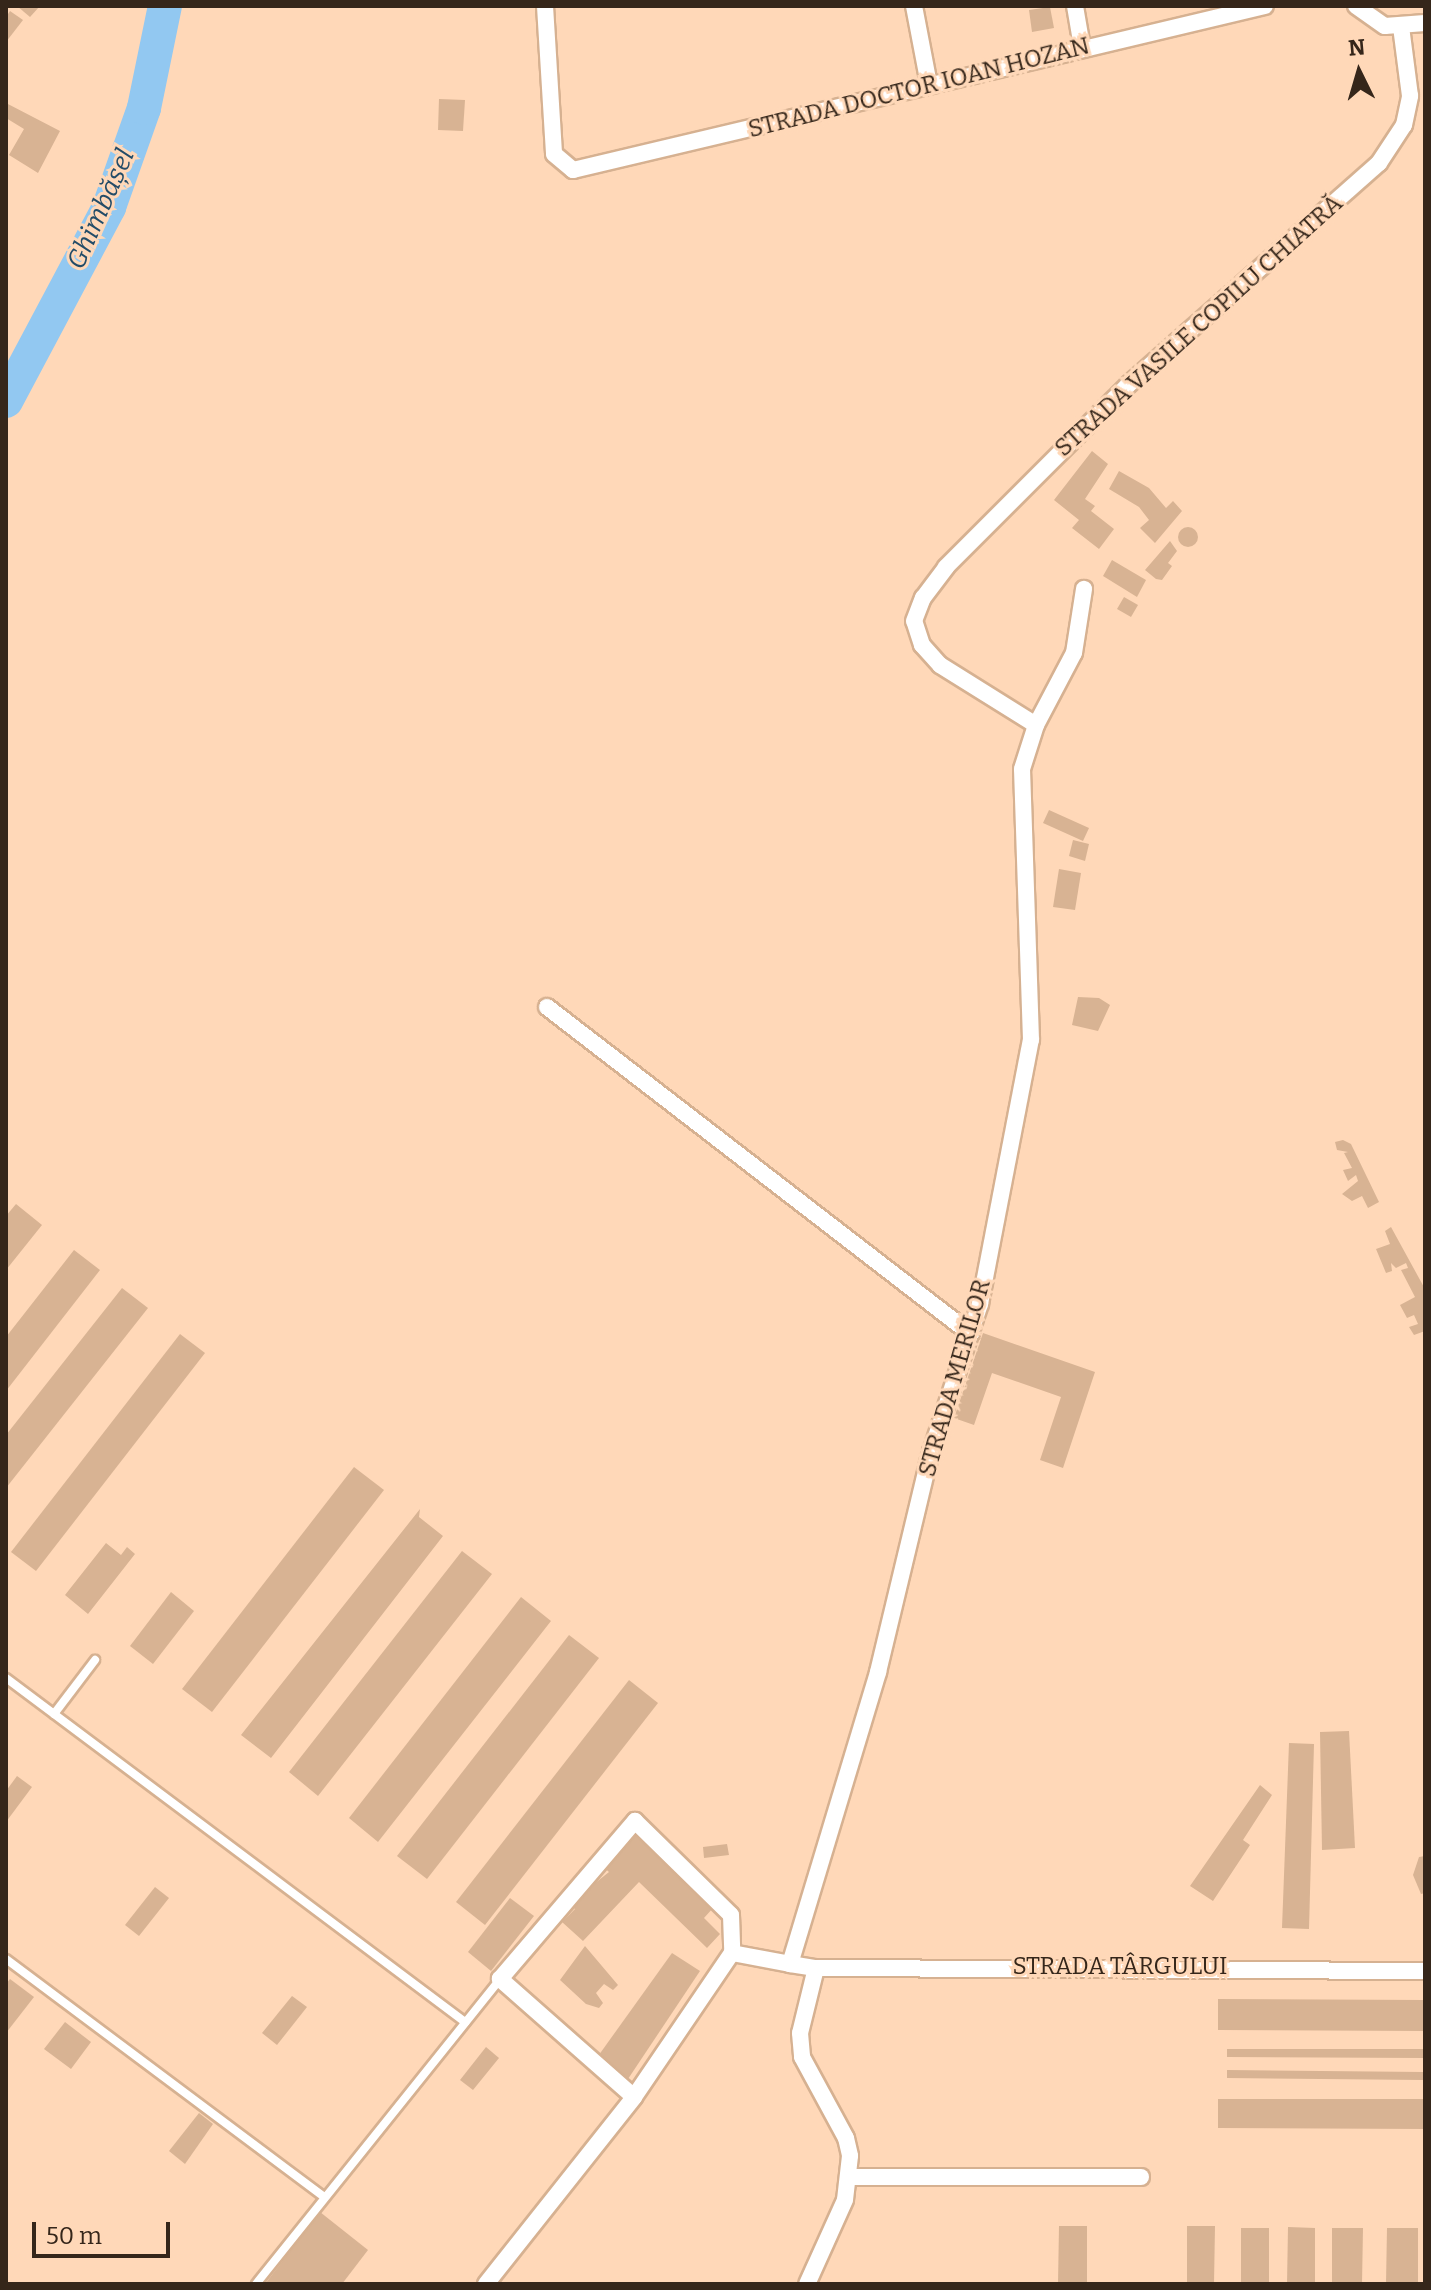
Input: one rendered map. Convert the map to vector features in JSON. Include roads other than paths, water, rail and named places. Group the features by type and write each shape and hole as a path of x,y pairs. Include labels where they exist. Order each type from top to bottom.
{"street":[{"name":"STRADA DOCTOR IOAN HOZAN","path":"545,6 554,154 573,170 1242,8 1265,6"},
{"path":"914,6 929,85"},
{"path":"1075,6 1082,47"},
{"path":"1356,6 1385,26 1425,23"},
{"name":"STRADA VASILE COPILU CHIATRĂ","path":"1036,725 940,665 922,645 914,621 923,598 946,567 1128,385 1379,163 1404,125 1410,96 1401,27"},
{"name":"STRADA MERILOR","path":"790,1964 895,1615 931,1452 971,1334 1031,1040 1021,788 1036,725 1074,653 1084,589"},
{"path":"547,1007 971,1334"},
{"path":"486,2284 634,2097 732,1953 731,1915 635,1821 500,1979 634,2097"},
{"path":"732,1953 790,1964"},
{"name":"STRADA TÂRGULUI","path":"790,1964 816,1968 1425,1971"},
{"path":"807,2284 851,2177 846,2138 802,2057 800,2033 816,1968"},
{"path":"851,2177 1141,2177"}],"lane":[{"path":"54,1714 95,1660"},
{"path":"6,1678 465,2022"},
{"path":"6,1959 324,2197"},
{"path":"256,2284 500,1979"}],"waterway":[{"name":"Ghimbășel","path":"6,401 109,207 144,108 165,6"}]}
